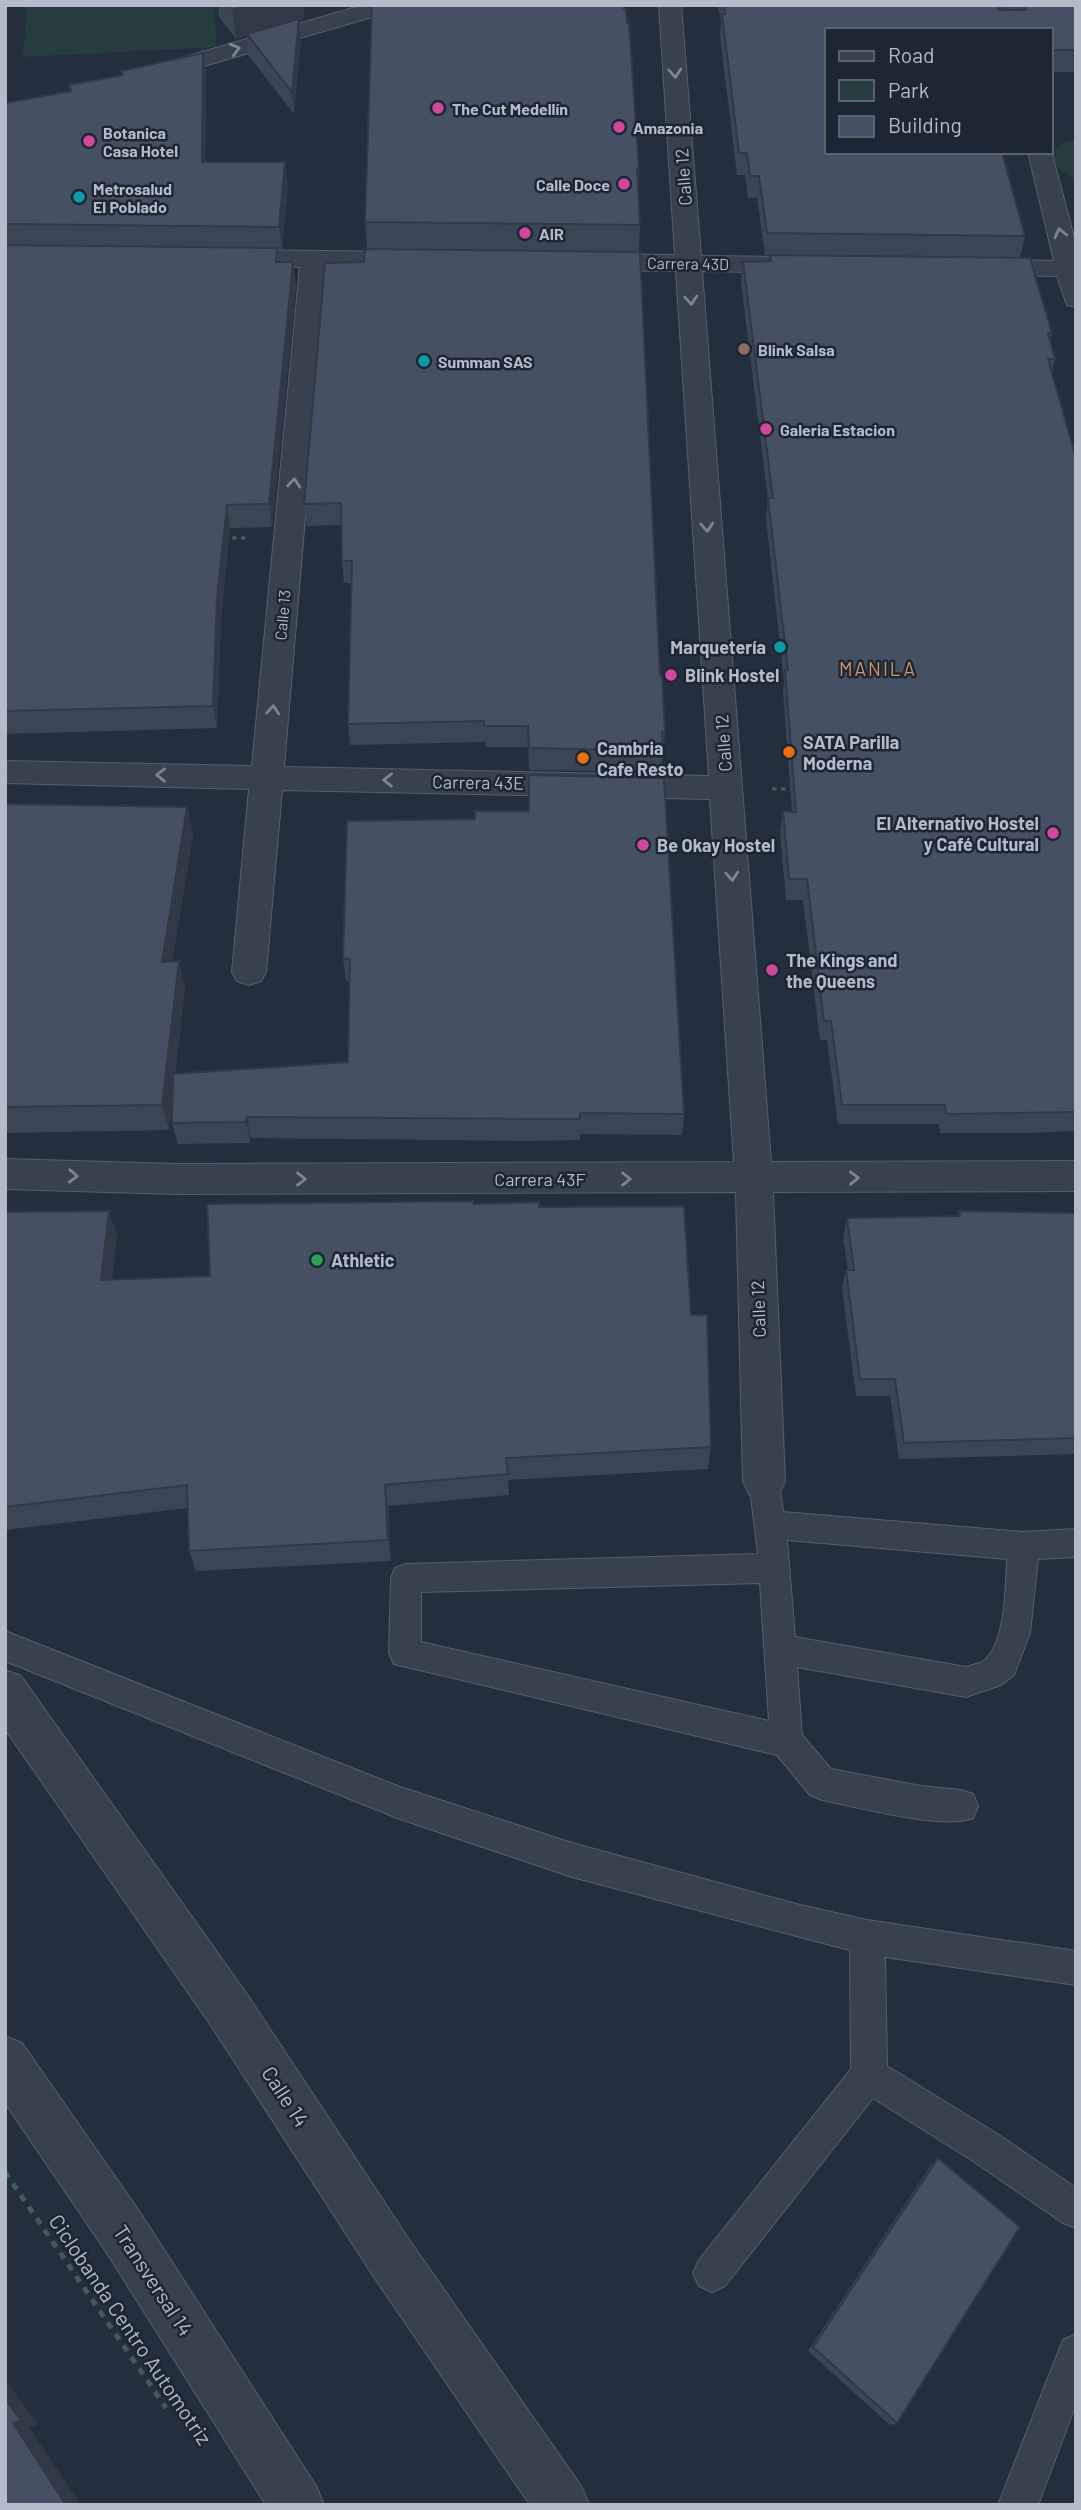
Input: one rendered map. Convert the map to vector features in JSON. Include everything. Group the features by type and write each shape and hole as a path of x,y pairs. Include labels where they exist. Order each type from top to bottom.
{"street":[{"path":"130,80 388,5"},
{"name":"Calle 12","path":"670,5 754,1179 764,1481"},
{"path":"1003,5 1009,28"},
{"path":"1041,154 1073,267 1076,299"},
{"path":"202,258 437,260"},
{"name":"Calle 13","path":"249,972 314,258"},
{"name":"Carrera 43D","path":"563,262 824,265"},
{"path":"960,267 1073,267"},
{"name":"Carrera 43E","path":"5,772 726,788"},
{"name":"Carrera 43F","path":"5,1174 177,1179 1076,1176"},
{"name":"Calle 14","path":"5,1691 229,2010 392,2259 562,2505"},
{"name":"Transversal 14","path":"5,2060 123,2232 297,2505"}],"lane":[{"path":"764,1481 775,1568 786,1741 822,1784 921,1802 961,1806"},
{"path":"771,1525 1023,1546 1075,1543"},
{"path":"780,1649 966,1682 994,1673 1010,1650 1021,1600 1023,1546"},
{"path":"775,1568 406,1578 405,1653 786,1741"},
{"path":"5,1646 400,1803 572,1860 800,1922 867,1937 1076,1968"},
{"path":"712,2273 869,2075 867,1937"},
{"path":"869,2075 985,2148 1076,2210"},
{"path":"1018,2505 1076,2353"}],"path":[{"path":"221,538 289,537"},
{"path":"726,788 796,789"},
{"name":"Ciclobanda Centro Automotriz","path":"5,2172 169,2413"}],"green space":[{"path":"27,5 215,5 216,47 23,57"},
{"path":"1076,139 1076,180 1060,170 1054,152 1058,147"}],"building":[{"path":"229,5 249,5 233,10"},
{"path":"372,5 623,5 629,23 640,225 365,222"},
{"path":"724,5 998,5 999,10 1026,10 1025,5 1076,5 1076,50 1053,50 1053,28 825,28 825,154 1003,154 1025,236 767,233 759,176 750,176 747,153 739,153 722,14 725,14"},
{"path":"299,19 292,92 247,34"},
{"path":"203,53 202,162 285,162 279,227 5,224 5,103 71,91 69,85 123,75 121,71"},
{"path":"5,245 277,248 276,262 293,262 269,504 227,505 217,598 213,706 5,711"},
{"path":"365,249 640,252 665,732 662,732 663,751 529,748 528,726 484,726 484,721 348,724 352,561 342,561 341,503 304,504 325,263 364,262"},
{"path":"770,255 1030,258 1052,333 1048,333 1055,359 1048,359 1076,458 1076,1112 946,1114 945,1105 842,1105 831,1021 824,1021 807,879 789,879 783,811 796,812 785,670 788,670 768,498 773,498 743,262 771,261"},
{"path":"529,775 664,778 684,1114 580,1113 580,1119 247,1117 246,1122 172,1123 173,1074 348,1062 350,959 343,959 347,821 475,819 475,811 529,811"},
{"path":"5,804 187,807 162,962 179,961 162,1105 5,1107"},
{"path":"473,1201 474,1204 539,1202 539,1207 684,1206 691,1315 707,1315 711,1447 506,1458 508,1474 385,1485 388,1540 189,1551 187,1485 5,1507 5,1212 109,1211 101,1280 210,1276 207,1204"},
{"path":"959,1211 1076,1213 1076,1438 904,1443 895,1379 860,1379 846,1270 854,1270 847,1218 960,1216"},
{"path":"938,2158 1020,2227 897,2423 813,2347"},
{"path":"5,2399 21,2421 13,2423 66,2505 5,2505"}],"place":[{"name":"The Cut Medellín","path":"438,108"},
{"name":"Amazonia","path":"619,127"},
{"name":"Botanica Casa Hotel","path":"89,141"},
{"name":"Calle Doce","path":"624,184"},
{"name":"Metrosalud El Poblado","path":"79,197"},
{"name":"AIR","path":"525,233"},
{"name":"Blink Salsa","path":"744,349"},
{"name":"Summan SAS","path":"424,361"},
{"name":"Galeria Estacion","path":"766,429"},
{"name":"Marquetería","path":"780,647"},
{"name":"Blink Hostel","path":"671,675"},
{"name":"SATA Parilla Moderna","path":"789,752"},
{"name":"Cambria Cafe Resto","path":"583,758"},
{"name":"El Alternativo Hostel y Café Cultural","path":"1053,833"},
{"name":"Be Okay Hostel","path":"643,845"},
{"name":"The Kings and the Queens","path":"772,970"},
{"name":"Athletic","path":"317,1260"}],"district":[{"name":"MANILA","path":"878,668"}]}
